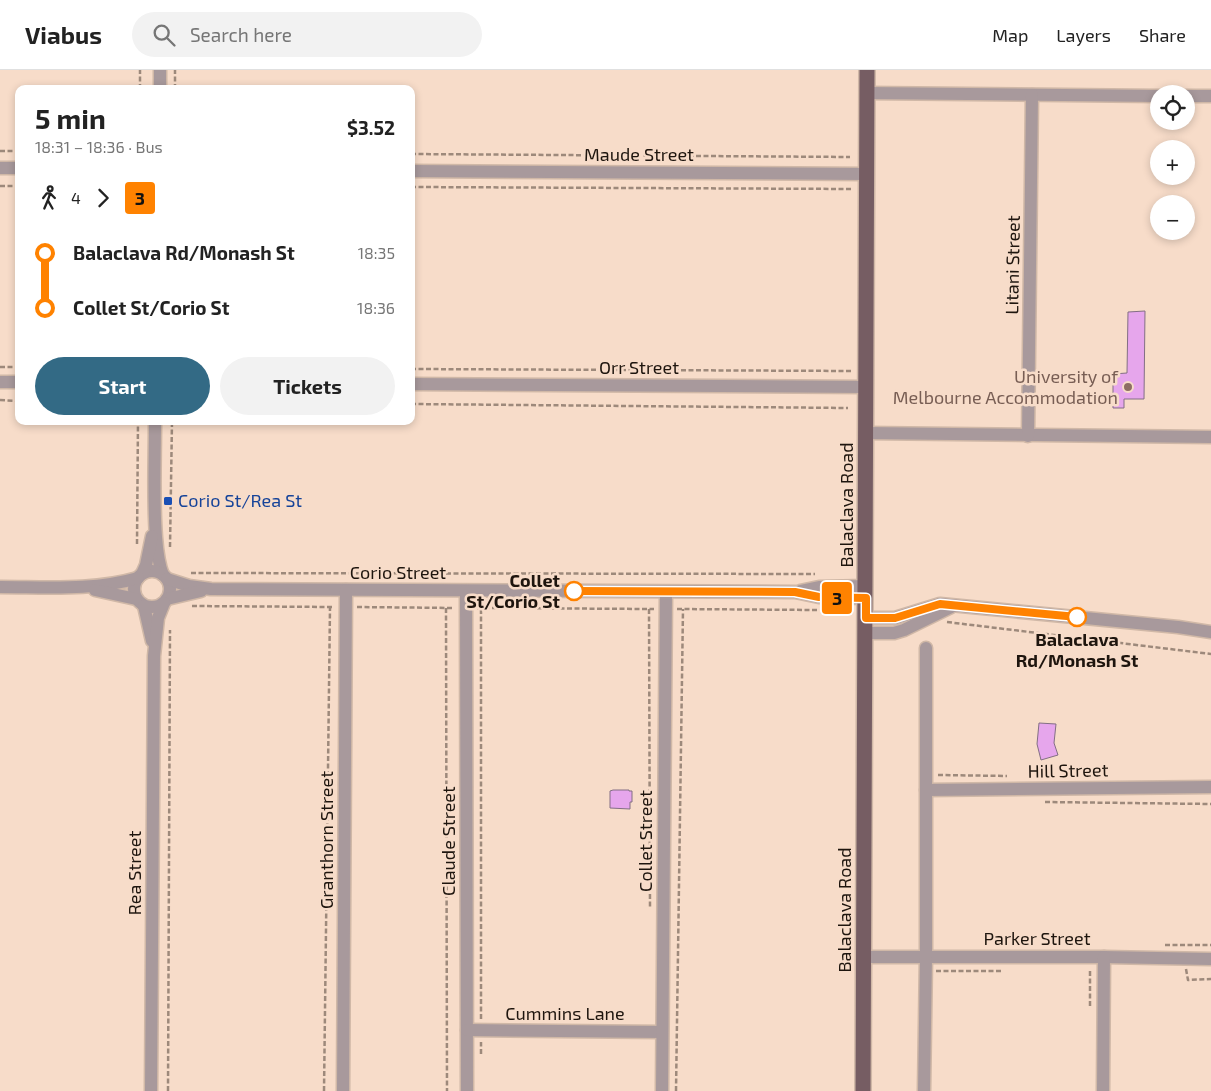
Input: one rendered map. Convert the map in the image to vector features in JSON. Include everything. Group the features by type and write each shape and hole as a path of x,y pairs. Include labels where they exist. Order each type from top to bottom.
{"main road":[{"name":"Balaclava Road","path":"862,1091 866,626 867,70"}],"street":[{"path":"160,70 160,85"},
{"path":"867,93 1150,96"},
{"name":"Litani Street","path":"1028,436 1032,95"},
{"path":"1195,96 1211,96"},
{"path":"0,168 15,168"},
{"name":"Maude Street","path":"415,171 867,174"},
{"path":"0,382 15,382"},
{"name":"Orr Street","path":"415,384 866,387"},
{"path":"140,602 134,588 150,550 154,517 155,425"},
{"path":"866,433 1211,437"},
{"path":"82,587 140,602 154,608 166,601 170,589 160,568 154,517"},
{"path":"0,587 82,587 123,582 153,571 165,577"},
{"name":"Corio Street","path":"165,577 189,586 211,589 795,592 819,597 866,592"},
{"name":"Corio Street","path":"166,601 211,589"},
{"name":"Granthorn Street","path":"343,1091 346,590"},
{"name":"Claude Street","path":"466,591 467,1091"},
{"name":"Collet Street","path":"662,1091 666,592"},
{"name":"Rea Street","path":"151,1091 154,656 158,618 166,601"},
{"name":"Rea Street","path":"140,602 150,629 154,656"},
{"path":"866,626 940,604 1178,627 1211,632"},
{"path":"924,1091 926,648"},
{"name":"Hill Street","path":"926,790 1211,786"},
{"name":"Parker Street","path":"863,957 926,957 1104,963 1211,959"},
{"path":"1103,1091 1104,963"},
{"name":"Cummins Lane","path":"468,1030 662,1032"}],"path":[{"path":"140,70 140,85"},
{"path":"175,70 175,85"},
{"path":"0,151 15,152"},
{"path":"415,154 850,157"},
{"path":"0,186 15,186"},
{"path":"415,187 852,189"},
{"path":"0,367 15,367"},
{"path":"415,369 852,371"},
{"path":"0,400 15,401"},
{"path":"415,404 848,408"},
{"path":"137,552 138,425"},
{"path":"170,552 172,425"},
{"path":"190,573 817,574"},
{"path":"191,606 826,610"},
{"path":"324,1091 330,607"},
{"path":"446,608 447,1091"},
{"path":"481,608 481,1056"},
{"path":"649,609 650,914"},
{"path":"676,1091 683,609"},
{"path":"945,622 1211,654"},
{"path":"168,1091 170,626"},
{"path":"1044,802 1211,804"},
{"path":"1090,970 1104,963"},
{"path":"1177,969 1186,969 1188,980 1211,979"},
{"path":"935,971 1003,971"}],"building":[{"name":"University of Melbourne Accommodation","path":"1145,311 1144,399 1124,399 1124,408 1113,408 1113,374 1127,373 1128,312"},
{"path":"1039,723 1056,724 1054,743 1058,755 1041,760 1037,744"},
{"path":"610,791 632,791 630,809 610,808"}],"bus line":[{"name":"3","path":"574,591 795,592 819,597 866,598 866,618 895,618 940,604 1077,617"}],"place":[{"name":"University of Melbourne Accommodation","path":"1128,387"},
{"name":"Corio St/Rea St","path":"168,501"},
{"name":"Collet St/Corio St","path":"574,591"},
{"name":"Balaclava Rd/Monash St","path":"1077,617"}]}
